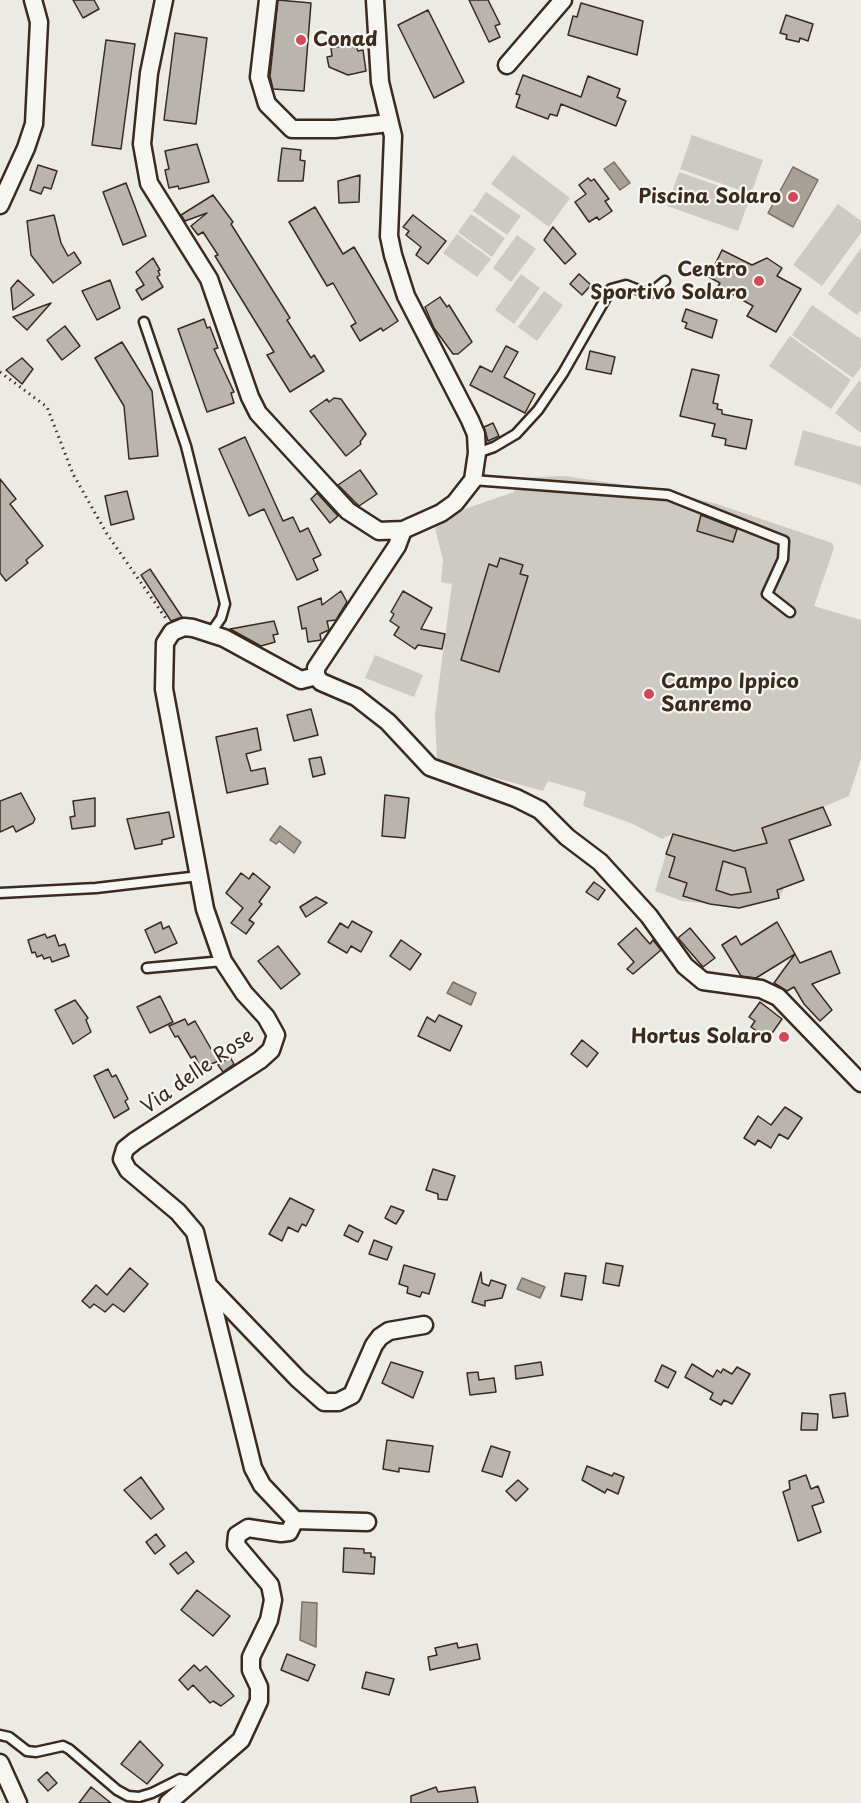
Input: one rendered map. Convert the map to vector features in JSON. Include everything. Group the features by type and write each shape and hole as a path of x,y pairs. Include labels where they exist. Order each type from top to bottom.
{"street":[{"path":"0,205 26,148 33,124 39,22 33,0"},
{"path":"164,0 149,73 142,144 143,163 155,196 209,279 250,398 258,413 359,520 379,531 403,530 441,513 455,503 473,480 477,453 473,427 406,296 393,255 389,236 393,136 380,82 375,0"},
{"path":"267,0 259,77 267,104 292,129 335,129 389,123"},
{"path":"507,65 563,0"},
{"path":"403,530 397,546 321,659 316,668 316,676 321,682 356,698 388,722 430,768 516,798 540,810 567,837 600,862 649,916 685,966 703,981 735,988 761,989 778,997 861,1083"},
{"path":"172,632 184,627 224,638 301,680 316,676"},
{"name":"Via delle Rose","path":"172,632 165,643 164,689 205,909 223,962 244,993 273,1027 276,1035 271,1050 260,1060 130,1145 125,1149 122,1159 128,1170 178,1212 195,1232 253,1468 262,1485 295,1520"},
{"path":"206,1284 298,1380 324,1402 338,1402 352,1395 374,1345 380,1337 389,1331 424,1325"},
{"path":"168,1803 242,1740 259,1701 259,1687 250,1670 251,1657 269,1620 273,1600 270,1585 236,1545 237,1535 248,1528 289,1532 295,1520 367,1522"},
{"path":"0,1763 18,1803"}],"lane":[{"path":"477,453 494,447 516,434 538,410 563,374 611,289 626,285 649,294 665,281"},
{"path":"144,322 186,446 225,604 221,618 210,634"},
{"path":"473,480 668,495 784,541 783,560 767,594 790,612"},
{"path":"0,893 96,888 199,876"},
{"path":"147,968 223,962"},
{"path":"0,1736 9,1737 27,1751 36,1752 55,1747 69,1749 117,1790 128,1796 139,1797 152,1793 180,1779 194,1782"}],"path":[{"path":"0,372 47,407 73,474 107,534 168,622 172,632"}],"shaded area":[{"path":"692,135 763,160 751,194 680,169"},
{"path":"513,155 570,198 549,227 491,184"},
{"path":"614,162 630,183 620,190 604,169"},
{"name":"Piscina Solaro","path":"793,167 818,180 793,227 768,213"},
{"path":"679,172 750,197 738,231 667,206"},
{"path":"486,192 521,216 507,235 473,211"},
{"path":"838,204 861,221 861,233 822,286 793,265"},
{"path":"471,214 505,238 492,257 458,232"},
{"path":"457,234 491,259 477,277 443,253"},
{"path":"517,235 536,249 511,282 493,268"},
{"path":"861,248 861,310 857,315 828,294"},
{"path":"521,274 540,288 514,324 495,310"},
{"path":"544,291 563,305 537,341 518,327"},
{"path":"812,305 861,339 861,367 853,378 792,335"},
{"path":"790,336 851,380 831,409 769,366"},
{"path":"859,381 861,382 861,433 835,413"},
{"path":"803,430 861,447 861,485 794,465"},
{"name":"Campo Ippico Sanremo","path":"564,476 667,491 717,504 832,543 834,548 814,606 861,620 861,759 849,796 823,807 831,825 789,840 804,880 784,888 779,898 710,904 682,901 655,891 672,834 662,839 633,824 583,806 586,792 548,781 543,791 437,762 435,714 452,584 441,582 443,560 435,528 465,509 514,492 518,478"},
{"path":"375,655 423,675 414,697 365,678"},
{"path":"280,826 301,842 294,853 279,841 276,844 270,840"},
{"path":"453,982 476,993 471,1005 447,993"},
{"path":"522,1278 545,1287 540,1298 517,1289"},
{"path":"302,1602 317,1603 316,1647 300,1640"}],"building":[{"path":"73,0 94,0 99,9 83,18"},
{"path":"278,0 311,3 304,91 273,89 270,76"},
{"path":"469,0 488,0 500,24 495,26 500,37 489,42"},
{"path":"581,3 643,21 637,55 568,35 573,16 577,17"},
{"path":"428,10 464,82 434,98 398,25"},
{"path":"786,15 813,24 808,41 800,38 799,42 786,39 787,35 780,33"},
{"path":"175,33 207,38 196,124 164,120"},
{"path":"106,40 135,44 121,149 92,145"},
{"path":"355,44 358,51 363,50 366,71 348,75 329,67 327,57 332,56 331,48"},
{"path":"523,75 581,97 588,76 620,89 617,97 626,101 616,126 561,104 557,116 550,114 548,119 516,107 520,95 516,94"},
{"path":"197,144 209,182 179,189 178,186 169,188 165,170 169,169 165,151"},
{"path":"282,148 301,150 300,160 305,161 303,181 278,181"},
{"path":"38,165 57,171 51,189 44,187 41,194 30,190"},
{"path":"360,175 359,202 339,203 338,181"},
{"path":"588,178 591,181 594,179 609,199 605,201 612,211 599,220 597,217 589,222 575,202 586,194 579,185"},
{"path":"126,183 146,236 123,245 103,192"},
{"path":"213,195 233,222 231,224 290,318 287,320 311,358 314,355 324,371 290,392 267,355 274,352 215,256 218,255 203,232 198,235 191,226 207,213 185,221 181,215"},
{"path":"315,207 343,254 354,247 398,321 383,331 381,328 360,341 351,326 356,323 333,283 327,286 289,222"},
{"path":"54,215 61,243 68,256 74,252 81,263 53,283 31,255 27,221"},
{"path":"413,215 446,241 428,264 416,255 421,247 406,235 409,231 403,227"},
{"path":"553,227 576,254 565,264 544,240"},
{"path":"722,250 752,265 767,258 782,268 777,276 801,289 776,332 747,316 753,306 718,286 720,283 709,277"},
{"path":"153,258 160,270 158,271 160,275 157,277 163,287 142,300 136,290 144,285 136,272"},
{"path":"579,274 591,285 582,295 570,284"},
{"path":"18,280 34,295 13,310 11,288"},
{"path":"110,280 120,308 97,320 82,291"},
{"path":"440,297 447,307 449,305 472,342 458,354 453,354 434,328 425,307"},
{"path":"51,303 27,330 13,317"},
{"path":"686,309 717,320 712,338 685,328 687,323 682,321"},
{"path":"204,319 207,328 210,327 218,348 214,349 234,392 231,393 234,403 207,412 178,329"},
{"path":"65,326 80,346 62,360 47,340"},
{"path":"122,342 152,391 158,456 129,459 124,406 95,358"},
{"path":"506,346 518,352 504,377 535,394 525,413 470,385 480,366 492,372"},
{"path":"590,351 615,357 611,374 586,369"},
{"path":"22,358 33,369 22,384 6,370"},
{"path":"692,369 719,375 713,403 718,404 717,409 722,410 722,414 752,420 746,449 725,445 726,439 712,436 715,424 680,416"},
{"path":"334,398 341,399 366,434 361,444 346,456 310,411 327,399 329,402"},
{"path":"493,423 499,436 488,441 484,427"},
{"path":"245,437 283,521 293,517 300,532 308,528 321,555 313,559 318,570 297,580 264,509 249,516 219,449"},
{"path":"360,470 377,494 359,506 338,485"},
{"path":"0,479 16,499 10,504 43,546 26,560 28,563 6,581 0,573"},
{"path":"127,491 134,519 111,525 105,496"},
{"path":"317,493 338,516 330,523 311,499"},
{"path":"701,515 737,529 733,542 697,531"},
{"path":"500,558 523,565 520,574 528,576 499,672 461,660 489,564 497,567"},
{"path":"150,569 182,617 171,621 141,575"},
{"path":"341,591 347,602 336,620 327,621 329,630 320,634 321,640 308,642 306,628 302,629 298,607 321,598 322,605"},
{"path":"403,591 432,608 421,629 445,634 442,649 418,645 415,649 394,635 399,627 390,621 394,614 391,612"},
{"path":"274,621 278,634 273,635 275,642 261,646 230,629"},
{"path":"311,709 318,735 294,741 287,715"},
{"path":"257,728 261,750 246,754 251,771 265,768 268,784 227,793 216,737"},
{"path":"321,757 325,774 313,777 309,759"},
{"path":"21,793 35,819 33,823 16,832 13,826 0,832 0,801"},
{"path":"385,795 409,798 405,838 382,836"},
{"path":"95,798 95,826 72,829 70,817 75,816 73,801"},
{"path":"823,807 831,825 789,840 804,880 777,890 779,898 739,908 710,904 683,896 687,883 669,877 675,857 666,854 673,834 734,851 767,843 762,828","holes":["723,861 745,868 751,892 731,895 716,890"]},
{"path":"169,812 174,837 162,840 162,844 135,849 127,819"},
{"path":"241,873 249,879 253,873 270,887 259,902 262,904 249,920 254,923 246,934 231,923 243,908 226,893"},
{"path":"594,882 605,890 598,900 586,892"},
{"path":"316,897 327,903 306,917 300,907"},
{"path":"352,921 372,932 361,952 351,946 347,953 328,942 340,923 348,928"},
{"path":"161,922 163,929 169,926 177,943 155,953 145,930"},
{"path":"777,922 795,954 756,978 741,976 722,945 736,936 741,945"},
{"path":"636,928 650,944 653,940 661,950 633,974 627,969 634,962 618,944"},
{"path":"690,928 715,958 703,967 678,938"},
{"path":"45,934 47,938 55,935 59,946 65,944 69,956 52,962 50,957 44,959 42,955 37,957 35,952 32,953 28,940"},
{"path":"401,940 421,954 410,970 390,956"},
{"path":"278,946 300,974 281,989 258,961"},
{"path":"831,951 840,973 812,984 832,1010 820,1021 804,1004 794,987 787,991 774,983 795,954 800,963"},
{"path":"160,996 173,1022 150,1033 137,1007"},
{"path":"75,1000 88,1018 86,1020 91,1032 73,1044 55,1010"},
{"path":"760,1002 782,1019 768,1039 751,1027 755,1021 749,1017"},
{"path":"439,1015 462,1026 450,1051 418,1036 427,1017 435,1022"},
{"path":"185,1019 188,1025 195,1021 218,1061 201,1069 195,1056 191,1058 169,1026"},
{"path":"582,1040 598,1053 587,1067 571,1054"},
{"path":"230,1057 234,1064 223,1072 218,1065"},
{"path":"108,1069 112,1077 116,1075 128,1099 125,1101 129,1109 114,1118 94,1076"},
{"path":"785,1107 802,1118 788,1139 779,1134 771,1148 758,1140 755,1145 744,1138 758,1116 771,1125"},
{"path":"433,1169 455,1176 447,1200 438,1199 438,1194 426,1190"},
{"path":"290,1198 314,1210 306,1226 302,1224 298,1232 288,1227 282,1241 269,1234"},
{"path":"391,1206 404,1211 396,1224 385,1218"},
{"path":"349,1225 363,1232 358,1242 344,1235"},
{"path":"374,1240 392,1247 387,1260 369,1254"},
{"path":"606,1263 623,1266 619,1286 603,1283"},
{"path":"404,1265 435,1274 429,1294 422,1292 420,1297 407,1293 408,1287 399,1284"},
{"path":"130,1268 148,1284 124,1312 113,1304 105,1312 94,1304 90,1308 82,1301 96,1285 107,1295"},
{"path":"481,1272 482,1283 489,1286 491,1280 506,1285 502,1298 485,1301 485,1306 472,1302"},
{"path":"565,1273 586,1276 582,1300 561,1296"},
{"path":"391,1362 423,1372 413,1398 382,1383"},
{"path":"541,1362 543,1375 516,1379 515,1366"},
{"path":"692,1364 713,1377 717,1370 721,1373 723,1369 732,1374 737,1367 750,1374 732,1404 724,1400 721,1405 710,1399 713,1393 685,1377"},
{"path":"662,1365 676,1372 668,1388 655,1381"},
{"path":"478,1372 479,1380 494,1378 496,1392 470,1395 467,1373"},
{"path":"845,1393 848,1416 833,1418 830,1395"},
{"path":"802,1413 818,1414 817,1430 801,1430"},
{"path":"387,1440 433,1446 429,1472 399,1468 399,1472 383,1469"},
{"path":"491,1446 510,1452 502,1477 482,1471"},
{"path":"587,1466 612,1476 614,1473 624,1477 618,1494 607,1489 605,1493 582,1480"},
{"path":"806,1475 811,1489 818,1486 824,1502 812,1506 821,1532 798,1541 783,1492 790,1489 789,1481"},
{"path":"141,1477 164,1509 151,1519 124,1490"},
{"path":"518,1480 528,1489 516,1501 506,1491"},
{"path":"156,1534 165,1546 155,1554 146,1542"},
{"path":"344,1548 364,1549 364,1553 371,1553 371,1557 375,1557 374,1574 343,1572"},
{"path":"186,1552 194,1562 178,1574 170,1564"},
{"path":"197,1590 230,1616 213,1636 181,1610"},
{"path":"457,1643 458,1648 477,1644 480,1659 430,1670 428,1657 437,1655 435,1648"},
{"path":"287,1654 315,1665 308,1681 281,1670"},
{"path":"194,1665 200,1671 206,1666 234,1696 221,1706 213,1701 210,1703 193,1685 188,1690 179,1680"},
{"path":"366,1672 394,1679 389,1695 362,1688"},
{"path":"140,1741 163,1765 147,1784 121,1764"},
{"path":"47,1772 57,1783 48,1791 38,1780"},
{"path":"91,1787 111,1803 79,1803"},
{"path":"436,1787 438,1792 475,1787 478,1803 411,1803 411,1796"}],"place":[{"name":"Conad","path":"301,40"},
{"name":"Piscina Solaro","path":"793,197"},
{"name":"Centro Sportivo Solaro","path":"759,281"},
{"name":"Campo Ippico Sanremo","path":"649,694"},
{"name":"Hortus Solaro","path":"784,1037"}]}
